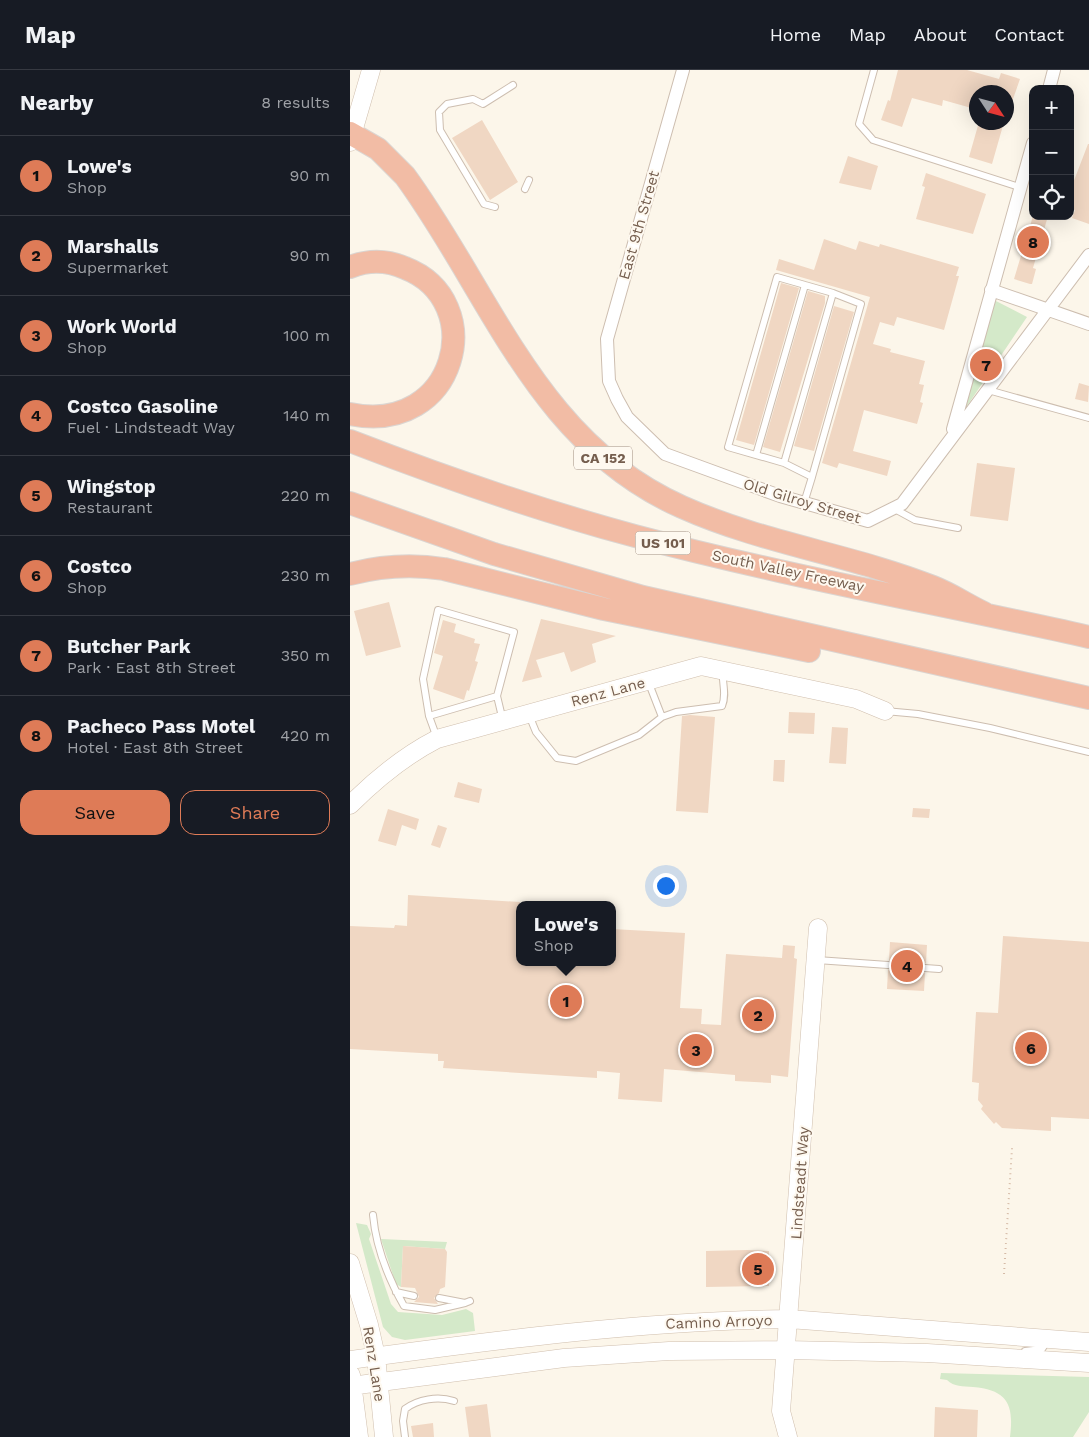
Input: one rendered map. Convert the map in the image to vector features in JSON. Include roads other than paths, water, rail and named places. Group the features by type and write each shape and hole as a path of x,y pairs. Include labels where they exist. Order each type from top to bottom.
{"highway":[{"name":"CA 152","path":"351,136 378,149 404,176 527,372 569,426 610,464 664,499 695,513 934,587 984,614"},
{"path":"350,267 375,261 393,263 425,279 439,294 448,312 453,331 449,365 441,382 430,396 418,405 403,412 367,417 350,414"},
{"name":"South Valley Freeway","path":"350,441 486,490 634,536 785,572 1089,637"},
{"path":"350,503 445,538 544,569"},
{"path":"350,517 694,610 1089,699"},
{"path":"350,574 389,567 422,566 444,569 666,622 785,646 1089,699"}],"street":[{"path":"351,136 371,70"},
{"name":"East 9th Street","path":"609,381 607,339 683,70"},
{"path":"1050,85 1053,70"},
{"path":"952,436 1029,155"},
{"name":"Old Gilroy Street","path":"609,381 627,416 666,454 804,503 868,521 902,504 1089,255"},
{"path":"991,290 1089,324"},
{"name":"Renz Lane","path":"350,805 377,778 437,739 702,666 856,699 885,711"},
{"name":"Lindsteadt Way","path":"788,1437 781,1411 818,928"},
{"name":"Renz Lane","path":"350,1264 369,1325 376,1356 384,1437"},
{"name":"Camino Arroyo","path":"350,1360 591,1330 665,1324 789,1319 1089,1342"},
{"name":"Camino Arroyo","path":"351,1381 378,1383 564,1358 669,1352 786,1350 937,1354 1089,1363"},
{"name":"Renz Lane","path":"351,1381 359,1437"}],"lane":[{"path":"874,70 859,124 873,140 1019,187"},
{"path":"495,207 484,204 440,130 439,112 446,104 473,99 483,104 513,85"},
{"path":"525,189 529,180"},
{"path":"804,503 812,477 860,304 833,293 777,277 728,447 784,463 812,477"},
{"path":"756,455 805,285"},
{"path":"784,463 833,293"},
{"path":"987,390 1089,418"},
{"path":"893,508 915,520 958,528"},
{"path":"437,739 429,716 423,680 438,610 514,632 497,696 503,722"},
{"path":"529,714 536,732 557,758 576,761 639,735 662,717 676,712 722,706 726,696 723,682 724,671"},
{"path":"648,681 662,717"},
{"path":"429,716 497,696"},
{"path":"885,711 918,714 990,728 1089,752"},
{"path":"815,960 888,965"},
{"path":"925,968 940,969"},
{"path":"373,1215 375,1240 396,1292 404,1306 435,1310 468,1302 439,1298"},
{"path":"396,1292 414,1296"},
{"path":"1020,1351 1042,1349 1048,1339"},
{"path":"937,1354 956,1348 1011,1350"},
{"path":"404,1437 402,1422 405,1409 415,1401 444,1398 454,1401"}],"place":[{"name":"Pacheco Pass Motel","path":"1033,242"},
{"name":"Butcher Park","path":"986,365"},
{"name":"Costco Gasoline","path":"907,966"},
{"name":"Lowe's","path":"566,1001"},
{"name":"Marshalls","path":"758,1015"},
{"name":"Costco","path":"1031,1048"},
{"name":"Work World","path":"696,1050"},
{"name":"Wingstop","path":"758,1269"}]}
